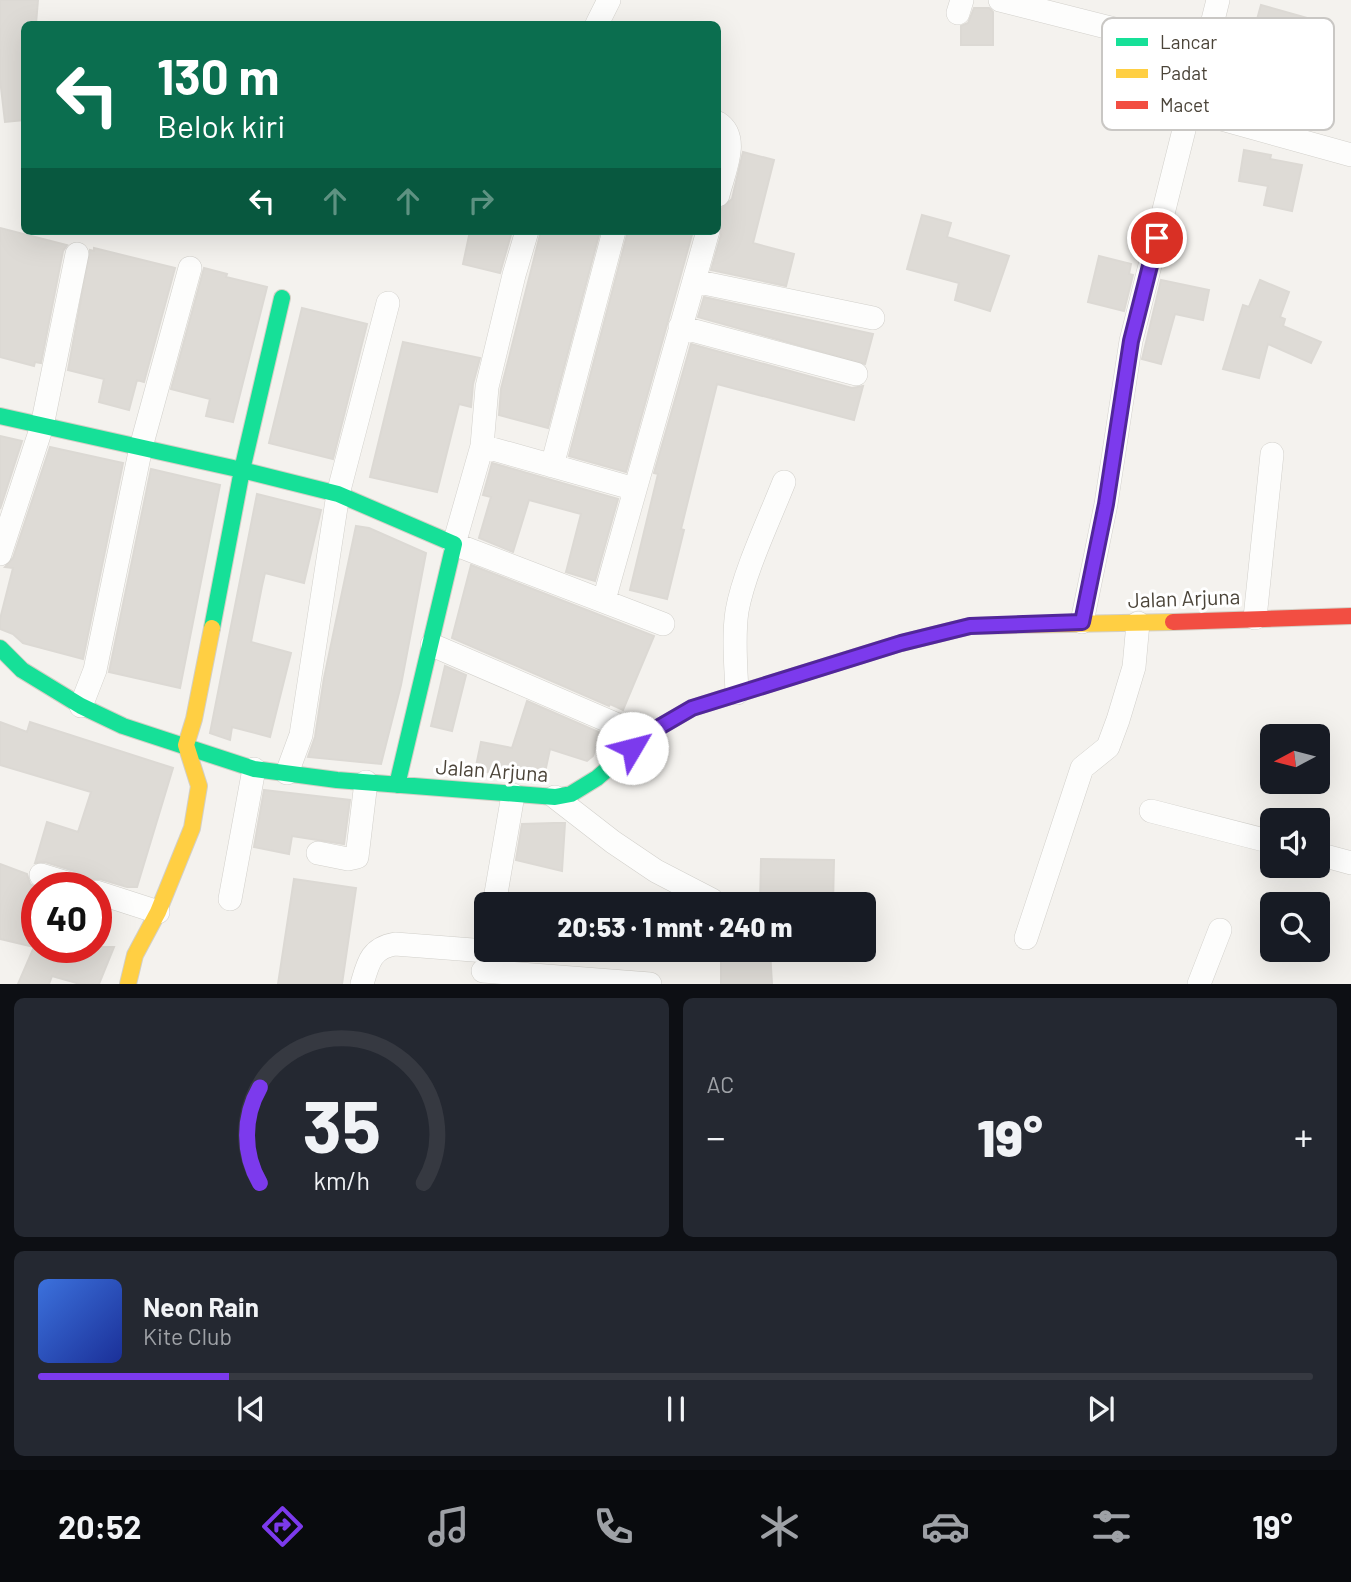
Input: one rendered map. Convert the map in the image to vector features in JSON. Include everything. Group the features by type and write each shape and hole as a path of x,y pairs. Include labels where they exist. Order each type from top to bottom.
{"street":[{"path":"598,21 609,0"},
{"path":"1000,0 1102,26"},
{"path":"1214,18 1218,0"},
{"path":"721,126 729,136 730,151 721,184"},
{"path":"1082,622 1106,504 1131,341 1184,130"},
{"path":"1261,130 1351,155"},
{"path":"397,785 454,544 482,446 487,387 526,235"},
{"path":"552,466 613,235"},
{"path":"604,600 707,235"},
{"path":"0,554 42,426 77,254"},
{"path":"81,706 95,670 141,447 190,268"},
{"path":"694,281 873,318"},
{"path":"128,984 135,955 158,912 192,828 199,786 186,744 194,719 242,470 282,298"},
{"path":"287,773 301,735 338,494 388,303"},
{"path":"680,327 856,374"},
{"path":"0,416 338,494 454,544 663,624"},
{"path":"482,446 635,489"},
{"path":"1255,618 1272,454"},
{"path":"737,693 735,635 738,609 744,584 784,482"},
{"name":"Jalan Arjuna","path":"0,648 22,670 81,706 124,726 186,744 254,769 397,785 555,797 571,794 597,778 649,733 692,708 901,643 970,626 1351,616"},
{"path":"1026,938 1082,768 1108,747 1118,720 1134,667 1138,623"},
{"path":"432,645 634,732 649,733"},
{"path":"230,899 254,769"},
{"path":"318,853 348,859 357,857 366,782"},
{"path":"496,892 513,795"},
{"path":"555,797 656,871 697,892"},
{"path":"1151,810 1260,839"},
{"path":"1330,857 1351,863"},
{"path":"112,897 158,912"},
{"path":"1199,984 1220,930"},
{"path":"362,984 369,959 375,952 395,944 485,963 650,984"}],"building":[{"path":"0,0 38,0 36,21 21,21 21,120 5,122 0,79"},
{"path":"1261,5 1307,18 1257,18"},
{"path":"974,8 989,8 993,12 993,45 961,45 961,26 968,23"},
{"path":"1244,150 1271,155 1270,159 1302,165 1292,211 1264,205 1268,186 1239,181"},
{"path":"743,152 774,160 753,243 794,254 786,286 711,270 721,235 722,208 732,199"},
{"path":"922,215 951,223 947,237 1009,256 990,311 955,300 959,283 907,269"},
{"path":"0,228 67,245 63,251 41,363 35,362 34,366 0,357"},
{"path":"469,235 511,235 500,273 463,264"},
{"path":"540,235 599,235 548,428 499,415 501,389"},
{"path":"627,235 692,235 626,472 569,456"},
{"path":"94,248 175,268 144,382 137,380 129,410 99,402 104,379 68,370 90,250 94,251"},
{"path":"1099,256 1131,264 1129,274 1133,275 1124,311 1088,302"},
{"path":"204,268 227,274 226,277 267,287 233,422 206,416 210,399 171,389"},
{"path":"1161,280 1209,290 1203,320 1175,314 1161,364 1142,359"},
{"path":"1260,280 1289,292 1280,317 1285,319 1283,326 1321,342 1311,363 1268,344 1259,378 1223,369 1243,305 1249,307"},
{"path":"704,297 873,334 865,364 698,317"},
{"path":"302,308 367,324 333,459 269,443"},
{"path":"403,342 480,358 473,384 471,407 459,404 437,492 370,477"},
{"path":"691,344 852,388 863,386 854,420 717,384 681,529 684,530 667,599 630,590 658,474 654,473"},
{"path":"0,436 22,441 0,509"},
{"path":"50,447 123,463 83,659 23,643 13,634 0,629 13,568 5,567 13,558"},
{"path":"492,463 618,499 595,581 566,572 581,514 529,500 513,552 479,538 491,497 483,495"},
{"path":"151,469 220,485 180,688 109,672"},
{"path":"257,494 321,510 304,583 265,573 262,586 251,642 291,653 270,737 232,727 230,740 210,733"},
{"path":"356,526 369,528 426,553 401,685 381,764 308,757 315,737 324,678"},
{"path":"471,565 654,636 623,710 452,638"},
{"path":"445,666 466,675 452,731 431,726"},
{"path":"527,701 601,733 593,756 587,761 550,749 544,777 475,771 481,742 512,748"},
{"path":"0,722 27,732 30,722 173,768 137,887 112,883 112,872 78,872 45,862 35,863 47,822 78,832 91,792 0,765"},
{"path":"264,790 350,800 344,844 292,836 289,854 254,847"},
{"path":"565,823 562,871 516,860 522,824"},
{"path":"761,859 834,860 833,892 760,892"},
{"path":"0,864 22,872 21,944 0,939"},
{"path":"294,879 356,888 342,984 278,984"},
{"path":"721,962 771,962 772,984 721,984"},
{"path":"27,963 108,963 99,984 80,984 52,976 49,984 18,984"}],"traffic: fast":[{"path":"212,628 242,470 282,298"},
{"path":"0,416 338,494 454,544 397,785"},
{"path":"0,648 22,670 81,706 123,726 254,769 337,780 555,797 571,794 597,778 649,733 692,708 849,659"}],"traffic: slow":[{"path":"849,659 970,626 1173,622"},
{"path":"128,984 135,955 158,912 192,828 199,786 186,745 194,719 212,628"}],"traffic: jam":[{"path":"1173,622 1351,616"}],"route":[{"path":"632,748 649,733 692,708 901,643 970,626 1082,622 1106,504 1131,341 1157,238"}]}
